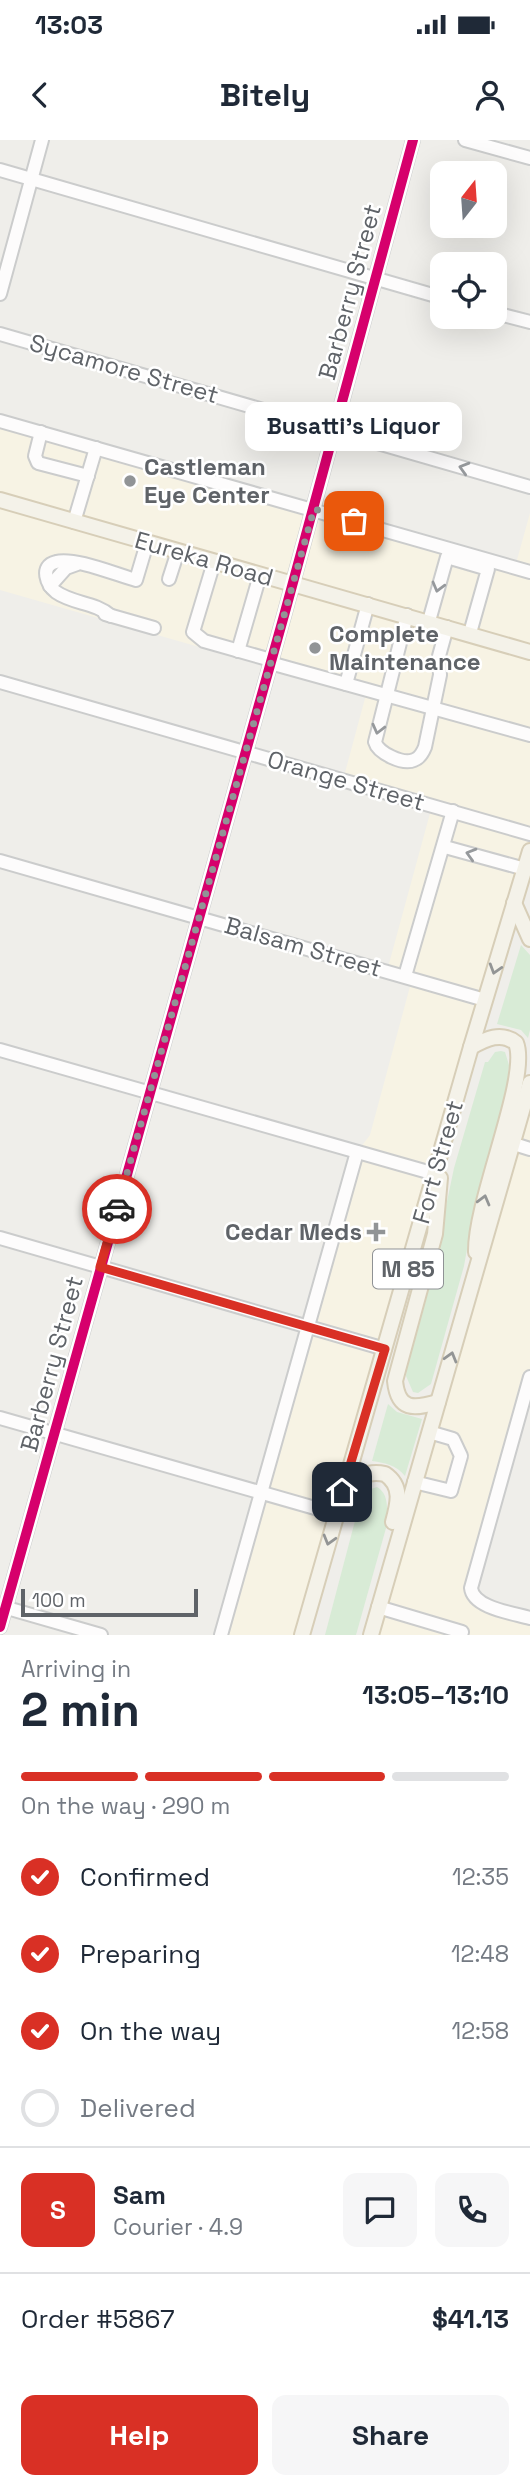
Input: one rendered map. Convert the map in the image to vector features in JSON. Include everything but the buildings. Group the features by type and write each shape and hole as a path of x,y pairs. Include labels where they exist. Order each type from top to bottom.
{"main road":[{"name":"Eureka Road","path":"0,500 530,652"},
{"name":"Fort Street","path":"302,1635 530,851"},
{"path":"514,903 530,939"},
{"path":"471,1047 497,1037 510,1038 520,1051 521,1061 481,1208 476,1240 477,1267"},
{"name":"M 85","path":"371,1635 530,1083"},
{"path":"438,1402 419,1407 406,1405 399,1399 395,1381 435,1234 443,1146"},
{"path":"342,1492 365,1474 378,1472 392,1478 399,1494 362,1635"},
{"path":"310,1635 311,1605"}],"street":[{"path":"0,294 41,140"},
{"name":"Barberry Street","path":"0,1627 3,1607 56,1434 100,1267 314,509 413,140"},
{"path":"465,140 530,158"},
{"path":"0,170 430,294"},
{"path":"507,316 530,322"},
{"name":"Sycamore Street","path":"0,334 530,487"},
{"path":"0,421 530,572"},
{"path":"41,432 35,456 38,463 88,476"},
{"path":"74,522 96,448"},
{"path":"111,616 101,608 59,594 50,586 46,575 48,567 53,562 78,564 136,580 147,543"},
{"path":"169,579 177,551"},
{"path":"78,564 73,559 61,556 52,555 45,558 39,573 44,589 55,599 154,628"},
{"path":"429,621 447,557 488,569 470,633"},
{"path":"214,562 193,632 197,637 386,696 530,735"},
{"path":"239,651 260,575"},
{"path":"346,684 368,604"},
{"path":"407,615 375,742 383,753 408,761 415,760 425,747 440,676 439,656 447,627"},
{"name":"Orange Street","path":"0,682 530,834"},
{"path":"405,976 453,811"},
{"path":"444,846 525,869"},
{"name":"Balsam Street","path":"0,861 485,1000"},
{"path":"0,1050 435,1174"},
{"path":"514,1144 530,1149"},
{"path":"221,1635 357,1152"},
{"path":"0,1238 385,1349"},
{"path":"530,1377 471,1588 471,1594 479,1603 530,1618"},
{"path":"0,1418 336,1514"},
{"path":"414,1482 451,1491 461,1456 453,1439 429,1432"},
{"path":"3,1607 101,1635"},
{"path":"378,1607 462,1632"}],"shaded area":[{"path":"0,421 515,567 530,513 530,851 302,1635 221,1635 357,1152 370,1135 412,979 387,971 432,806 343,780 367,691 269,667 0,590"},
{"path":"530,1083 530,1377 472,1594 530,1618 530,1635 371,1635"}],"green space":[{"path":"521,945 530,955 528,1038 521,1030 497,1024"},
{"path":"495,1052 505,1052 509,1065 508,1078 512,1080 474,1210 464,1266 431,1384 418,1393 413,1392 406,1376 407,1365 454,1168 485,1062 488,1062"},
{"path":"388,1404 397,1412 422,1419 405,1476 390,1465 372,1461"},
{"path":"377,1487 385,1497 388,1521 356,1635 325,1635 361,1498"}],"cycle path":[{"path":"0,1627 285,612 413,140"}],"way so far":[{"path":"117,1209 314,509 354,521"}],"place":[{"name":"Castleman Eye Center","path":"130,481"},
{"name":"Busatti's Liquor","path":"354,521"},
{"name":"Complete Maintenance","path":"315,648"},
{"name":"Cedar Meds","path":"376,1232"}],"route":[{"path":"117,1209 100,1267 385,1349 342,1492"}]}
